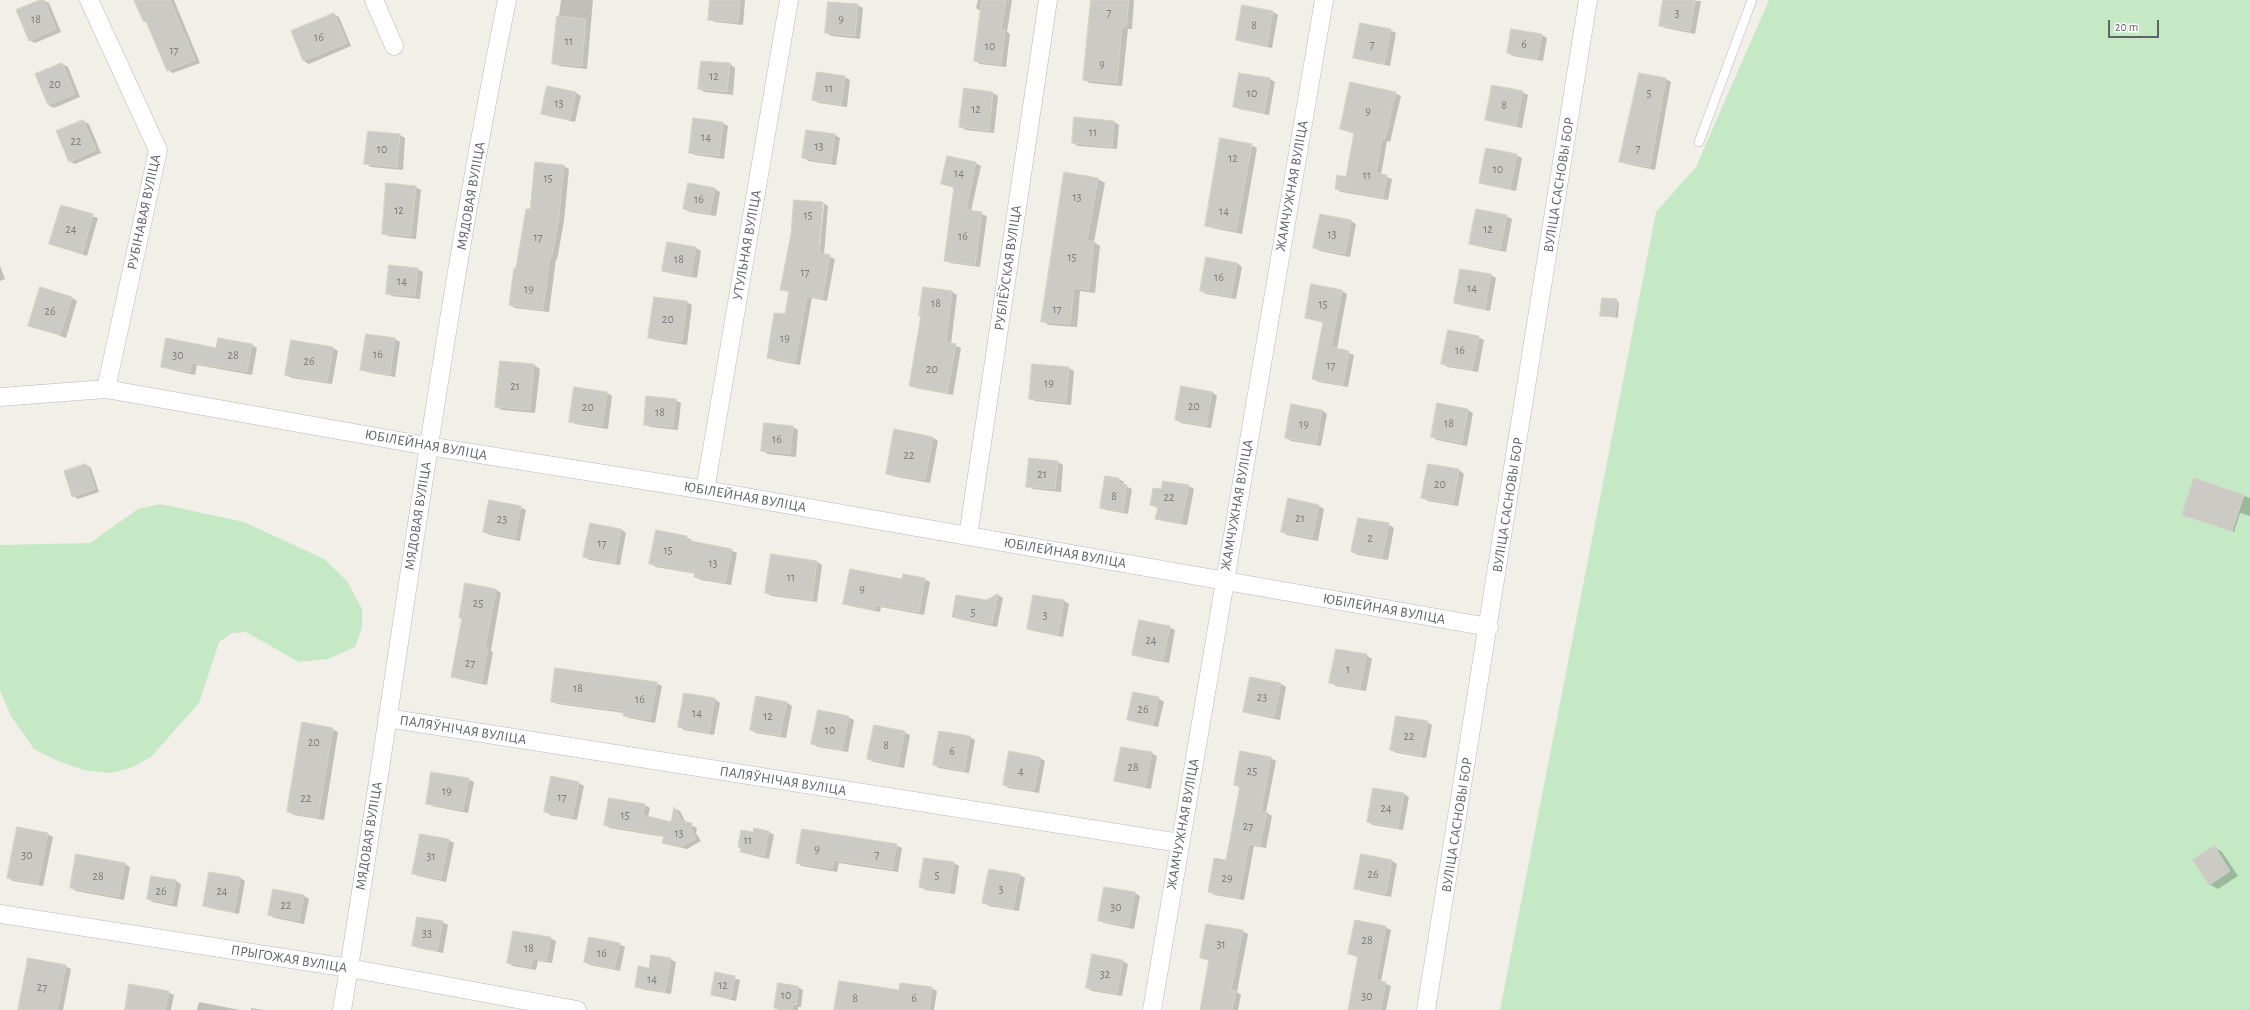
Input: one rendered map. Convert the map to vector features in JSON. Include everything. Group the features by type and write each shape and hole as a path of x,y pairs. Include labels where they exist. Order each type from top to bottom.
{"street":[{"name":"РУБІНАВАЯ ВУЛІЦА","path":"89,0 158,150 106,389"},
{"path":"374,0 394,46"},
{"name":"МЯДОВАЯ ВУЛІЦА","path":"342,1010 428,446 486,103 507,0"},
{"name":"УТУЛЬНАЯ ВУЛІЦА","path":"705,490 789,0"},
{"name":"РУБЛЁЎСКАЯ ВУЛІЦА","path":"968,536 1048,0"},
{"name":"ЖАМЧУЖНАЯ ВУЛІЦА","path":"1152,1010 1324,0"},
{"name":"ВУЛІЦА САСНОВЫ БОР","path":"1426,1010 1489,627 1588,0"},
{"name":"ЮБІЛЕЙНАЯ ВУЛІЦА","path":"0,397 106,389 428,446 705,490 1489,627"},
{"name":"ПАЛЯЎНІЧАЯ ВУЛІЦА","path":"386,718 1180,843"},
{"name":"ПРЫГОЖАЯ ВУЛІЦА","path":"0,914 349,968 577,1010"}],"lane":[{"path":"1699,142 1752,0"}],"green space":[{"path":"1769,0 2250,0 2250,1010 1500,1010 1656,212 1696,167"},
{"path":"160,504 244,522 324,559 347,581 362,609 362,628 355,647 328,659 299,662 246,632 232,633 219,642 199,703 151,757 131,768 109,773 83,770 58,761 34,749 11,716 0,690 0,545 90,543 138,509"}],"building":[{"path":"40,0 44,0 56,29 29,41 16,10"},
{"path":"134,0 170,0 195,60 167,71 146,21 144,22"},
{"path":"710,0 740,0 738,22 708,20"},
{"path":"982,0 1006,0 1001,30 1005,30 1001,65 974,61"},
{"path":"1091,0 1129,0 1126,27 1122,26 1117,83 1083,80"},
{"path":"1663,0 1695,0 1690,31 1659,26"},
{"path":"828,2 858,4 855,36 825,33"},
{"path":"1242,5 1273,11 1267,46 1236,40"},
{"path":"334,13 347,43 303,61 291,31"},
{"path":"557,16 586,19 582,66 552,64"},
{"path":"1360,23 1391,29 1384,64 1353,58"},
{"path":"1511,29 1542,34 1537,59 1507,53"},
{"path":"701,61 730,63 727,92 698,89"},
{"path":"62,63 75,94 48,105 35,74"},
{"path":"817,72 845,76 841,105 812,100"},
{"path":"1239,73 1270,78 1264,113 1233,107"},
{"path":"1639,73 1666,78 1650,167 1619,162"},
{"path":"1350,82 1396,92 1385,139 1382,139 1376,173 1387,175 1383,198 1335,189 1337,175 1346,177 1354,133 1340,129"},
{"path":"1492,85 1523,91 1516,126 1485,120"},
{"path":"547,86 576,92 570,120 541,114"},
{"path":"964,88 993,92 989,131 959,127"},
{"path":"1074,117 1114,121 1112,147 1072,143"},
{"path":"693,118 723,122 719,156 689,153"},
{"path":"83,120 96,150 69,162 56,131"},
{"path":"806,130 835,134 831,163 802,158"},
{"path":"368,131 400,134 397,167 364,164"},
{"path":"1220,138 1252,144 1236,231 1205,226"},
{"path":"1486,148 1517,154 1510,189 1479,183"},
{"path":"947,156 976,162 966,210 982,212 975,265 944,261 954,187 941,184"},
{"path":"535,162 564,165 559,218 552,257 550,257 543,310 509,305 514,268 516,268 526,209 530,209"},
{"path":"1064,172 1098,178 1087,241 1094,241 1089,290 1074,288 1070,324 1041,322"},
{"path":"386,183 416,186 411,236 382,234"},
{"path":"688,183 715,188 710,214 683,209"},
{"path":"794,200 823,202 819,252 830,255 822,299 807,296 795,362 767,358 774,313 785,314 789,291 780,290 791,234"},
{"path":"61,205 93,214 82,254 49,244"},
{"path":"1476,209 1507,215 1500,249 1469,244"},
{"path":"1320,214 1351,220 1345,254 1313,248"},
{"path":"667,242 696,247 691,275 662,271"},
{"path":"1206,257 1237,263 1231,297 1200,291"},
{"path":"389,265 418,268 415,296 386,294"},
{"path":"1460,269 1491,274 1485,309 1454,303"},
{"path":"1311,284 1342,290 1331,347 1349,351 1343,385 1312,379 1323,322 1305,318"},
{"path":"40,287 72,297 60,335 28,326"},
{"path":"923,287 952,291 946,342 956,344 947,393 909,386 921,316 919,316"},
{"path":"654,297 687,301 682,342 648,338"},
{"path":"1602,298 1617,299 1615,317 1600,316"},
{"path":"1448,330 1479,336 1472,370 1441,364"},
{"path":"366,334 395,338 390,375 360,370"},
{"path":"166,338 216,348 218,338 252,344 247,372 192,363 190,372 161,367"},
{"path":"291,340 333,347 327,382 285,375"},
{"path":"500,361 534,364 530,410 495,407"},
{"path":"1032,364 1069,367 1066,402 1029,399"},
{"path":"1181,386 1212,392 1206,426 1175,420"},
{"path":"574,387 607,392 602,426 569,422"},
{"path":"646,396 676,399 673,427 644,425"},
{"path":"1437,403 1468,409 1462,443 1431,437"},
{"path":"1291,404 1322,410 1316,444 1285,438"},
{"path":"764,423 793,426 790,454 761,451"},
{"path":"894,429 933,437 925,480 886,474"},
{"path":"1029,458 1058,461 1055,489 1026,487"},
{"path":"86,464 95,489 72,497 64,471"},
{"path":"1428,464 1459,469 1453,504 1421,498"},
{"path":"1105,476 1119,478 1118,483 1127,485 1123,512 1100,508"},
{"path":"2194,478 2244,495 2232,531 2182,515"},
{"path":"1163,481 1189,485 1181,523 1155,519 1158,507 1150,505 1153,488 1161,489"},
{"path":"1288,498 1319,505 1312,538 1281,532"},
{"path":"489,500 521,506 515,538 483,532"},
{"path":"1358,518 1389,523 1382,558 1351,552"},
{"path":"590,523 621,529 615,563 583,557"},
{"path":"656,530 687,536 686,540 732,549 725,583 694,577 695,573 649,564"},
{"path":"771,554 817,561 812,600 765,593"},
{"path":"850,569 902,579 903,574 925,578 919,612 875,605 874,610 843,604"},
{"path":"465,583 496,589 485,648 488,648 482,682 451,677 462,618 459,618"},
{"path":"998,594 992,624 952,617 956,595 986,600"},
{"path":"1033,595 1064,600 1058,635 1027,629"},
{"path":"1139,620 1170,626 1163,660 1132,655"},
{"path":"1336,649 1367,654 1360,689 1329,683"},
{"path":"555,668 657,682 650,720 623,716 624,711 551,702"},
{"path":"1250,677 1281,683 1274,717 1243,712"},
{"path":"1133,692 1159,697 1153,725 1127,720"},
{"path":"684,693 715,698 709,733 678,727"},
{"path":"756,696 787,702 780,736 750,730"},
{"path":"818,710 849,716 842,750 811,744"},
{"path":"1396,716 1428,721 1421,756 1390,750"},
{"path":"302,722 333,728 318,818 287,812"},
{"path":"874,725 905,731 898,765 867,759"},
{"path":"939,731 970,736 964,771 933,765"},
{"path":"1121,747 1152,752 1145,787 1114,781"},
{"path":"1009,751 1040,757 1034,791 1003,785"},
{"path":"1240,751 1271,757 1261,811 1267,812 1260,846 1249,844 1239,898 1208,892 1214,858 1226,860 1240,786 1234,785"},
{"path":"431,772 469,778 463,810 426,804"},
{"path":"551,776 579,782 572,818 544,812"},
{"path":"1373,788 1404,793 1398,828 1367,822"},
{"path":"609,798 645,804 643,815 671,822 674,807 682,821 692,823 691,829 696,838 681,847 662,843 664,836 604,825"},
{"path":"17,827 48,833 38,884 7,878"},
{"path":"754,828 769,831 764,856 740,852 741,848 738,847 741,830 753,832"},
{"path":"802,829 897,844 892,869 834,860 832,869 796,863"},
{"path":"420,834 449,839 441,879 412,874"},
{"path":"2214,846 2230,871 2209,885 2193,860"},
{"path":"76,854 125,863 119,897 70,888"},
{"path":"1361,854 1392,860 1386,894 1354,889"},
{"path":"924,858 954,862 949,892 919,887"},
{"path":"989,869 1020,874 1013,909 982,903"},
{"path":"209,872 240,877 234,912 203,906"},
{"path":"151,876 176,880 172,904 147,899"},
{"path":"1104,887 1135,892 1129,926 1098,921"},
{"path":"273,889 304,895 299,921 268,915"},
{"path":"417,917 443,921 437,951 412,946"},
{"path":"1355,920 1386,926 1376,980 1386,982 1380,1010 1348,1010 1358,956 1348,954"},
{"path":"1206,924 1243,930 1231,990 1236,991 1232,1010 1200,1010 1209,960 1200,958"},
{"path":"513,931 551,937 546,961 533,959 531,967 507,963"},
{"path":"589,937 620,943 614,969 584,962"},
{"path":"1092,954 1123,960 1117,994 1086,988"},
{"path":"651,955 671,958 665,992 635,987 638,966 649,968"},
{"path":"28,958 66,965 57,1010 18,1010"},
{"path":"715,972 735,976 731,999 711,995"},
{"path":"839,981 899,990 900,983 932,987 929,1010 834,1010"},
{"path":"778,983 798,986 796,1005 793,1004 792,1010 774,1008"},
{"path":"129,984 169,991 165,1010 125,1010"}]}
